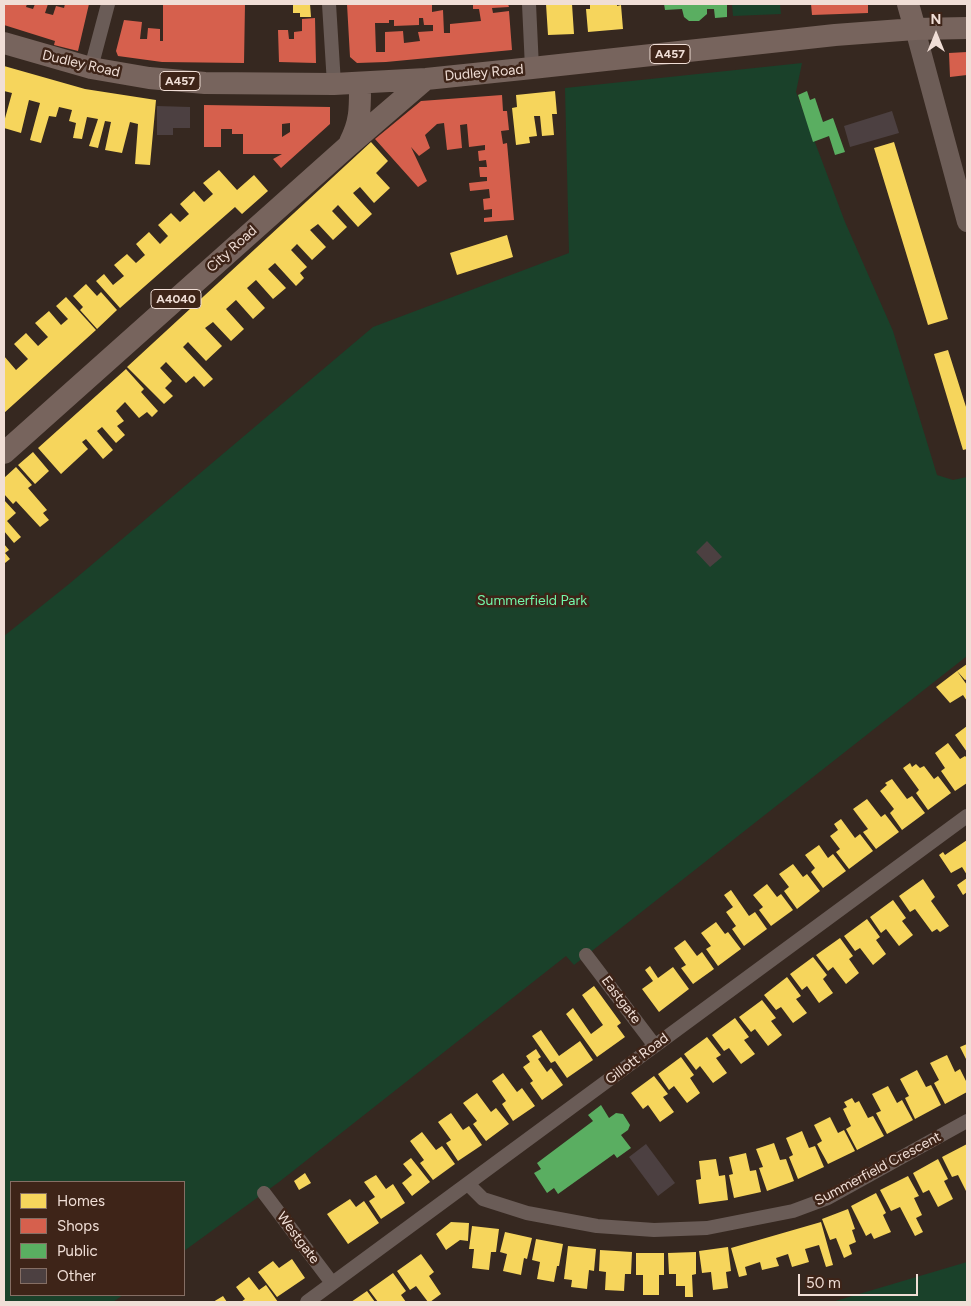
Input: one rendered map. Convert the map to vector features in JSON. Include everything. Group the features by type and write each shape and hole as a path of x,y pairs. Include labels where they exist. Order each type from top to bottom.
{"main road":[{"path":"908,4 967,222"},
{"name":"Dudley Road","path":"4,43 91,68 149,78 205,83 334,84 532,68 835,35 915,29 967,28"},
{"name":"City Road","path":"4,453 426,78"},
{"name":"City Road","path":"348,146 357,128 360,116 360,83"}],"street":[{"path":"91,68 108,4"},
{"path":"330,4 334,84"},
{"path":"529,4 532,68"},
{"name":"Gillott Road","path":"307,1302 967,816"},
{"name":"Eastgate","path":"586,955 655,1046"},
{"name":"Summerfield Crescent","path":"468,1184 483,1199 527,1213 597,1226 654,1230 707,1228 793,1211 828,1198 967,1121"},
{"name":"Westgate","path":"264,1193 332,1283"}],"green space":[{"path":"732,4 780,4 781,14 733,16"},
{"name":"Summerfield Park","path":"802,63 796,92 845,222 893,331 937,475 953,480 967,477 967,656 574,965 566,956 279,1182 185,1250 185,1181 10,1181 10,1296 122,1296 113,1302 4,1302 4,636 69,584 373,327 569,253 565,88"},
{"path":"967,1262 967,1302 832,1302"}],"building: Homes":[{"path":"293,4 310,4 311,17 300,17 300,13 293,13"},
{"path":"546,4 572,4 574,34 548,35"},
{"path":"590,4 621,5 623,29 588,32 586,9 590,9"},
{"path":"4,66 85,89 156,100 150,165 135,164 138,124 130,122 122,153 105,150 111,122 105,121 98,148 89,146 98,119 87,117 82,139 73,138 76,123 69,121 72,110 59,107 56,117 49,116 41,143 30,140 40,103 29,100 21,133 4,128 12,93 4,91"},
{"path":"555,91 557,114 552,114 554,135 542,136 540,116 534,116 537,136 529,137 530,143 516,145 512,108 517,107 516,95"},
{"path":"371,142 388,161 376,173 390,188 374,203 360,187 353,193 372,214 358,227 338,205 332,211 347,227 333,240 318,224 310,230 326,247 312,260 297,244 291,250 307,267 300,273 304,278 296,286 275,263 268,269 286,288 273,299 256,280 247,288 265,308 253,319 236,300 226,309 244,329 231,341 213,322 205,328 222,346 206,361 188,342 183,347 213,379 204,387 194,376 186,383 166,362 160,368 172,381 165,388 173,396 164,404 127,367"},
{"path":"894,142 948,319 928,325 874,148"},
{"path":"219,170 237,190 254,175 268,191 242,214 235,207 120,308 96,281 104,274 113,285 124,276 114,265 127,254 136,263 145,255 136,244 149,232 160,244 168,236 158,225 171,213 180,222 189,214 180,204 194,191 204,202 213,194 203,183"},
{"path":"507,235 513,257 457,275 450,253"},
{"path":"86,284 97,296 101,292 117,310 97,329 80,310 83,307 73,296"},
{"path":"66,297 96,330 4,413 4,356 16,370 28,359 14,344 26,333 38,346 48,337 35,323 49,311 61,325 68,319 56,306"},
{"path":"948,350 967,410 967,449 963,450 934,354"},
{"path":"126,369 144,389 141,392 158,411 152,417 147,412 139,418 125,402 116,411 124,421 117,426 125,435 116,443 102,427 97,431 113,450 103,459 86,439 82,442 88,449 61,474 38,448"},
{"path":"33,452 49,471 35,484 18,465"},
{"path":"16,467 32,485 28,488 47,510 43,513 49,520 40,527 16,501 13,504 4,494 4,478"},
{"path":"4,500 16,513 7,521 21,537 14,543 4,531"},
{"path":"4,544 9,550 5,553 10,559 5,563 4,561"},
{"path":"967,664 967,679 965,680 957,671"},
{"path":"957,671 967,685 967,701 963,695 950,703 936,687"},
{"path":"967,726 967,752 955,735"},
{"path":"948,743 960,759 965,756 967,758 967,783 955,791 941,771 945,768 935,753"},
{"path":"910,763 912,767 916,764 920,768 924,766 934,779 938,776 951,793 928,810 916,793 919,790 903,768"},
{"path":"892,779 907,799 912,796 925,813 902,830 890,813 894,809 880,791 887,785 885,783"},
{"path":"867,799 881,817 885,814 899,832 876,849 863,832 868,829 853,809"},
{"path":"841,819 855,838 860,834 873,851 849,869 836,852 840,849 830,836 838,830 834,824"},
{"path":"967,840 967,875 962,867 951,873 939,855 943,852 945,855"},
{"path":"819,845 828,858 833,854 846,871 823,888 811,872 815,868 805,855"},
{"path":"793,864 803,877 807,874 820,891 797,909 784,891 789,887 779,874"},
{"path":"967,878 967,892 963,895 957,885"},
{"path":"923,879 935,897 931,901 949,926 940,932 937,929 932,932 915,909 910,912 899,896"},
{"path":"767,884 777,897 781,894 793,910 771,926 759,910 763,907 753,895"},
{"path":"731,890 749,916 755,912 767,929 744,946 732,929 736,926 726,912 733,907 724,895"},
{"path":"893,900 906,918 902,921 913,935 899,946 886,929 881,933 870,917"},
{"path":"867,919 880,937 876,940 886,954 873,965 860,948 855,951 844,936"},
{"path":"716,922 725,934 728,932 741,949 718,966 706,949 711,946 701,933"},
{"path":"840,938 853,956 849,959 859,973 846,984 833,967 828,971 816,955"},
{"path":"685,940 697,956 702,952 714,969 693,984 681,968 686,965 674,948"},
{"path":"813,957 827,975 823,979 833,993 819,1003 807,986 802,990 790,974"},
{"path":"650,966 658,978 673,967 689,989 659,1012 642,989 653,981 645,970"},
{"path":"787,977 801,996 796,999 807,1013 793,1023 781,1007 776,1010 764,995"},
{"path":"594,986 621,1023 617,1026 625,1037 597,1057 566,1014 573,1008 591,1034 603,1025 582,995"},
{"path":"762,1000 776,1018 771,1021 782,1035 768,1046 755,1029 751,1032 739,1017"},
{"path":"735,1018 749,1037 744,1040 755,1054 741,1064 729,1048 724,1051 712,1035"},
{"path":"541,1030 559,1056 580,1041 593,1060 567,1078 555,1061 551,1063 532,1036"},
{"path":"707,1037 721,1055 716,1058 727,1073 713,1083 700,1066 696,1070 684,1054"},
{"path":"967,1044 967,1061 960,1047"},
{"path":"536,1049 541,1057 538,1059 547,1072 551,1068 563,1085 542,1100 530,1083 533,1081 523,1067 530,1062 526,1056"},
{"path":"947,1055 955,1072 960,1069 967,1083 967,1092 945,1104 934,1083 939,1080 930,1063"},
{"path":"681,1057 694,1075 690,1078 700,1093 687,1103 674,1086 669,1090 658,1074"},
{"path":"917,1070 926,1087 931,1085 941,1105 915,1119 905,1098 909,1096 900,1079"},
{"path":"503,1073 517,1092 522,1088 535,1106 513,1121 502,1104 506,1101 492,1081"},
{"path":"654,1076 668,1094 663,1097 674,1112 660,1122 648,1105 643,1109 631,1093"},
{"path":"888,1086 897,1103 902,1100 913,1120 887,1134 876,1113 881,1111 872,1094"},
{"path":"477,1093 491,1112 496,1108 509,1124 486,1141 473,1124 477,1121 463,1103"},
{"path":"852,1098 855,1103 859,1101 868,1118 873,1116 884,1136 857,1150 846,1129 851,1126 843,1109 847,1107 844,1102"},
{"path":"451,1113 463,1130 469,1126 482,1145 458,1161 446,1143 451,1140 438,1122"},
{"path":"830,1117 838,1133 844,1130 855,1151 828,1164 817,1144 822,1141 814,1125"},
{"path":"802,1131 809,1148 815,1146 824,1167 798,1179 789,1157 793,1155 786,1138"},
{"path":"422,1132 436,1150 442,1146 455,1164 433,1180 420,1163 424,1160 410,1141"},
{"path":"774,1143 780,1160 786,1159 794,1181 767,1191 759,1168 763,1167 756,1149"},
{"path":"967,1144 967,1193 958,1175 952,1177 942,1157"},
{"path":"746,1153 750,1171 756,1170 761,1192 734,1198 729,1175 733,1174 729,1157"},
{"path":"411,1158 430,1182 412,1196 402,1183 412,1175 403,1164"},
{"path":"716,1159 719,1176 725,1175 728,1200 699,1204 696,1180 701,1179 699,1161"},
{"path":"938,1159 948,1179 944,1181 953,1199 938,1207 929,1190 923,1193 913,1173"},
{"path":"305,1173 311,1183 299,1190 294,1181"},
{"path":"376,1175 386,1189 393,1184 405,1203 381,1219 369,1201 375,1197 364,1182"},
{"path":"908,1176 919,1196 914,1198 922,1215 916,1218 923,1232 915,1236 900,1207 891,1211 880,1190"},
{"path":"876,1193 886,1213 883,1215 891,1232 874,1239 871,1233 866,1236 851,1206"},
{"path":"350,1199 356,1207 364,1201 379,1223 348,1244 327,1214"},
{"path":"848,1209 855,1229 852,1230 856,1242 849,1245 852,1254 844,1258 836,1238 830,1240 822,1219"},
{"path":"451,1222 469,1223 468,1241 460,1240 446,1250 436,1234"},
{"path":"821,1222 833,1265 826,1267 819,1245 805,1249 809,1262 792,1267 788,1254 776,1258 779,1266 762,1270 760,1262 745,1267 747,1275 739,1277 731,1248"},
{"path":"472,1226 499,1229 496,1252 491,1252 489,1270 472,1268 474,1249 469,1249"},
{"path":"505,1232 532,1238 527,1259 524,1258 521,1275 503,1271 507,1254 500,1252"},
{"path":"536,1239 563,1244 554,1282 537,1279 540,1262 532,1260"},
{"path":"568,1246 596,1249 594,1271 589,1270 587,1289 571,1287 572,1280 564,1279"},
{"path":"728,1247 731,1271 726,1272 728,1288 713,1290 711,1272 702,1273 699,1251"},
{"path":"600,1250 632,1252 631,1274 625,1274 624,1291 605,1290 606,1272 599,1271"},
{"path":"696,1252 696,1274 692,1275 693,1297 685,1297 685,1286 676,1286 676,1274 669,1274 668,1253"},
{"path":"636,1253 664,1253 664,1275 659,1275 659,1295 643,1295 643,1275 636,1275"},
{"path":"421,1254 434,1272 429,1276 441,1294 430,1302 428,1302 416,1286 410,1290 397,1271"},
{"path":"292,1259 305,1278 277,1297 258,1272 273,1261 279,1268"},
{"path":"393,1273 406,1291 401,1295 406,1302 378,1302 369,1290"},
{"path":"249,1277 259,1290 266,1285 278,1302 241,1302 245,1299 236,1287"},
{"path":"367,1291 375,1302 351,1302"},
{"path":"223,1296 227,1302 213,1302"}],"building: Shops":[{"path":"4,4 27,4 26,7 33,9 35,4 48,4 45,13 53,15 56,6 64,8 65,4 89,4 78,51 54,45 55,41 4,25"},
{"path":"163,4 245,4 244,63 162,62 118,56 116,51 124,20 142,22 140,39 147,39 148,28 160,29 160,41 163,41"},
{"path":"347,4 432,4 432,12 443,10 444,33 450,33 450,24 481,21 479,9 473,9 473,4 508,4 509,7 492,8 493,13 509,11 512,50 386,62 357,63 350,57","holes":["419,18 423,18 424,25 433,25 433,31 418,32 420,41 404,43 403,31 385,32 385,52 376,52 375,23 389,23 389,20 394,20 394,26 419,25"]},
{"path":"811,4 868,4 868,13 812,15"},
{"path":"315,18 316,63 279,62 278,30 288,30 289,39 294,39 294,32 302,31 302,19"},
{"path":"967,52 967,75 950,77 949,53"},
{"path":"502,95 503,111 507,111 509,130 501,131 503,144 507,143 514,220 484,222 484,218 492,217 492,209 484,210 483,199 490,198 489,189 470,191 469,183 487,181 487,177 480,177 479,167 487,167 486,160 479,161 478,151 485,150 485,145 469,147 467,124 460,125 462,148 447,150 444,123 437,124 425,135 430,148 419,156 411,147 427,181 418,187 375,139 421,101"},
{"path":"204,105 330,107 330,124 281,168 273,159 282,154 243,154 243,134 232,134 232,129 221,129 221,147 204,147","holes":["290,123 290,132 282,137 282,124"]}],"building: Public":[{"path":"664,4 727,4 727,17 715,18 714,9 707,9 707,14 699,21 689,21 684,17 682,9 665,10"},
{"path":"807,91 810,100 815,98 823,122 833,118 845,152 835,155 829,136 813,142 798,95"},
{"path":"601,1105 609,1118 616,1113 623,1114 630,1125 628,1130 621,1135 631,1148 617,1158 614,1154 558,1194 554,1188 547,1193 534,1173 541,1169 537,1163 593,1121 588,1115"}],"building: Other":[{"path":"157,106 190,107 190,128 173,128 173,135 157,135"},
{"path":"892,111 899,133 850,147 844,126"},
{"path":"707,541 722,557 710,567 696,552"},
{"path":"646,1144 675,1183 658,1196 629,1157"}]}
